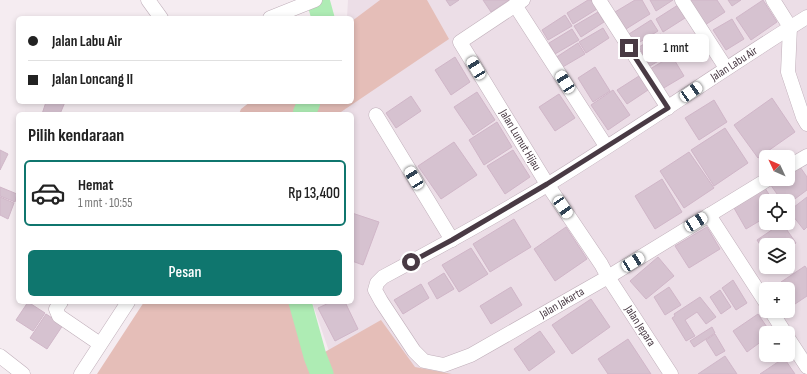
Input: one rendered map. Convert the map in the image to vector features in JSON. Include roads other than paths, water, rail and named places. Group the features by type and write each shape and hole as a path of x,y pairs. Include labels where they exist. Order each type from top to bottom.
{"street":[{"path":"148,0 160,16"},
{"path":"599,0 668,108"},
{"path":"682,0 726,68"},
{"path":"773,0 790,27 788,72 803,117 807,124"},
{"path":"275,16 311,1"},
{"path":"519,3 606,146"},
{"name":"Jalan Lumut Hijau","path":"519,3 460,42 547,184 601,264 608,278"},
{"name":"Jalan Labu Air","path":"376,290 377,283 383,277 452,240 547,184 668,108 726,68 807,16"},
{"path":"376,115 452,240"},
{"path":"795,163 807,156"},
{"name":"Jalan Jakarta","path":"376,290 381,301 414,351 424,361 444,365 471,355 608,278 759,184"},
{"path":"709,214 759,292"},
{"name":"Jalan Jepara","path":"608,278 671,374"},
{"path":"60,304 56,309 59,316 100,344"},
{"path":"81,374 127,304"},
{"path":"795,349 807,367"},
{"path":"0,356 23,374"}],"waterway":[{"path":"318,0 322,16"},
{"path":"305,112 308,104"},
{"path":"301,304 315,356 322,374"}]}
